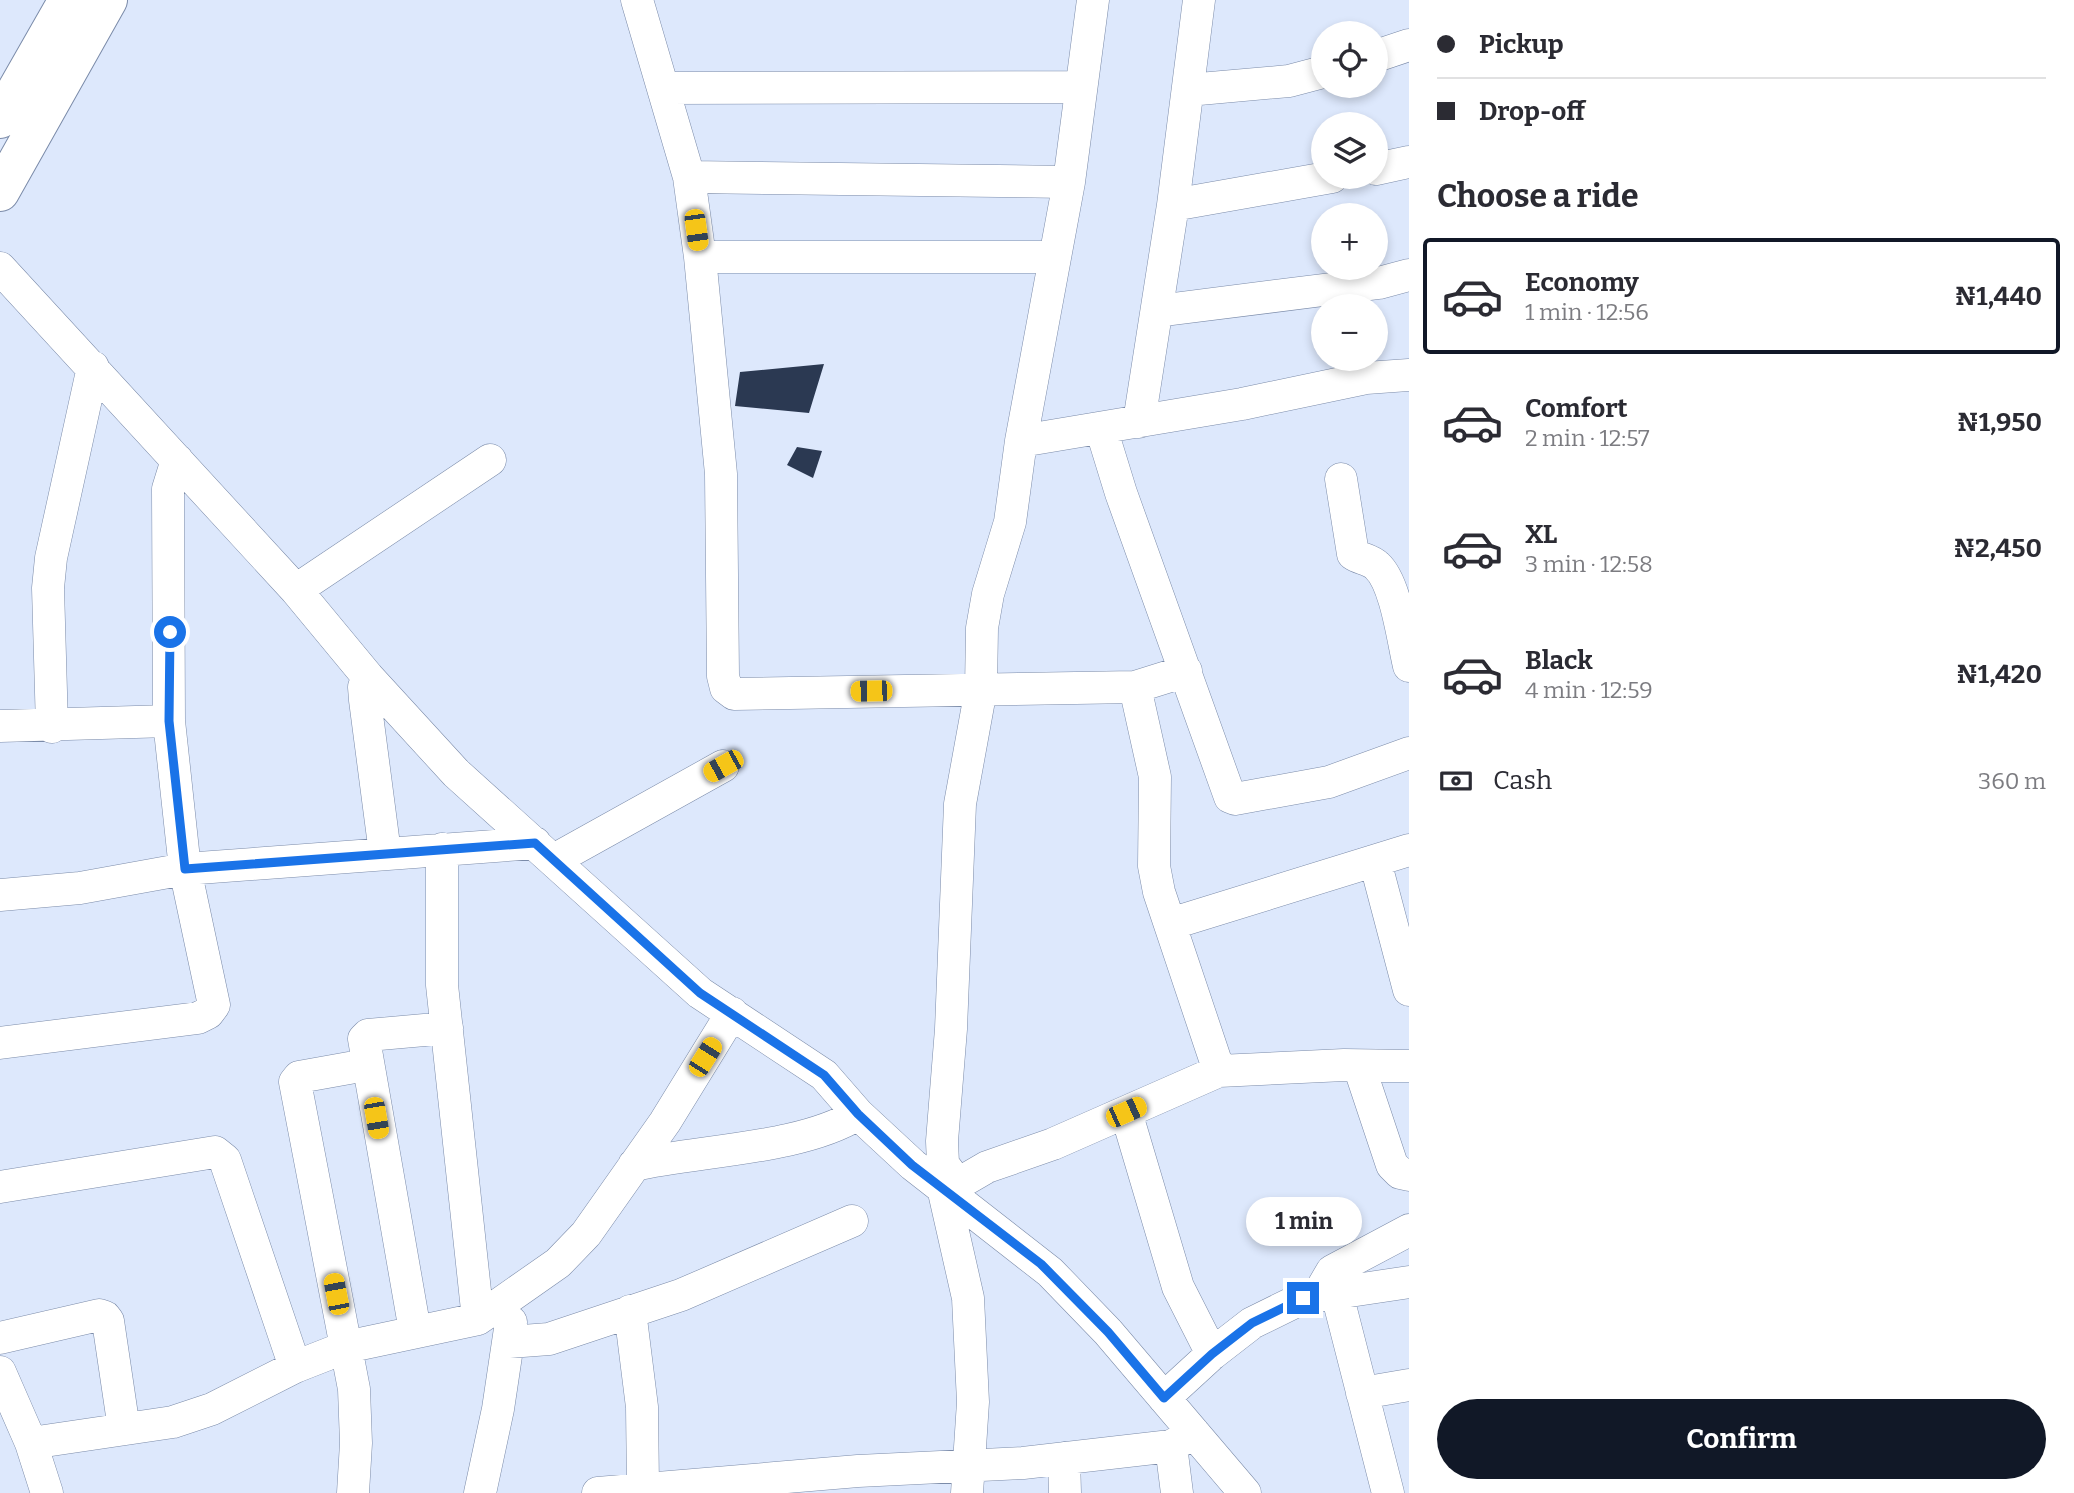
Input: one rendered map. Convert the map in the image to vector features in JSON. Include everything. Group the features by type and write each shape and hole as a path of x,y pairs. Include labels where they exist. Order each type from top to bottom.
{"main road":[{"path":"0,120 68,0"},
{"path":"0,192 108,0"}],"street":[{"path":"637,0 689,177 700,257 721,474 723,676 726,688 734,694 1135,687 1186,671"},
{"path":"968,1479 973,1372 968,1298 951,1188 943,1164 942,1141 951,1029 960,804 981,689 984,617 996,562 1010,522 1021,441 1069,182 1093,0"},
{"path":"1139,422 1173,205 1199,0"},
{"path":"1388,52 1409,45"},
{"path":"1188,90 1289,81 1311,75"},
{"path":"664,88 1082,87"},
{"path":"1388,166 1409,162"},
{"path":"689,177 1069,182"},
{"path":"1173,205 1311,181"},
{"path":"700,257 1054,257"},
{"path":"0,268 296,590 368,677 456,773 700,993 824,1075 858,1114 1050,1272 1108,1332 1164,1398 1183,1440 1245,1493"},
{"path":"1157,311 1379,283 1409,275"},
{"path":"52,727 48,588 51,558 93,367"},
{"path":"1021,441 1139,422 1366,378 1409,375"},
{"path":"1101,428 1121,493 1228,792 1235,799 1329,782 1409,753"},
{"path":"0,1043 198,1018 208,1013 214,1005 185,869 169,721 168,489 177,460"},
{"path":"296,590 490,460"},
{"path":"1341,479 1353,554 1375,563 1382,571 1397,612 1409,666"},
{"path":"368,677 364,687 365,700 385,853"},
{"path":"1135,687 1154,776 1154,866 1170,924 1219,1071"},
{"path":"0,726 52,727 169,721"},
{"path":"0,895 80,888 185,869 385,853 442,849 544,852 723,766"},
{"path":"442,849 442,985 478,1319"},
{"path":"1170,924 1409,850"},
{"path":"1375,861 1409,990"},
{"path":"32,1443 173,1422 212,1409 295,1367 346,1347 478,1319 558,1263 572,1249 665,1122 732,1013"},
{"path":"415,1331 363,1047 368,1035 447,1028"},
{"path":"353,1493 356,1443 354,1390 295,1082 299,1077 366,1065"},
{"path":"1359,1066 1392,1165 1400,1173 1409,1175"},
{"path":"951,1188 988,1167 1053,1144 1219,1071 1409,1066"},
{"path":"1126,1112 1178,1287 1212,1354"},
{"path":"634,1165 684,1154 791,1140 843,1123 858,1114"},
{"path":"0,1187 215,1152 225,1160 295,1367"},
{"path":"509,1342 549,1339 681,1295 852,1221"},
{"path":"1409,1230 1332,1270 1328,1294 1362,1393 1388,1493 1409,1488"},
{"path":"1164,1398 1212,1354 1252,1323 1303,1298 1409,1282"},
{"path":"480,1493 509,1342 514,1293"},
{"path":"629,1311 643,1421 643,1487"},
{"path":"0,1338 99,1315 105,1317 108,1321 124,1429"},
{"path":"0,1372 32,1443 47,1493"},
{"path":"1362,1393 1409,1385"},
{"path":"598,1493 643,1487 968,1479 1063,1458 1183,1440"},
{"path":"1177,1493 1183,1440"},
{"path":"1063,1458 1065,1493"}],"building":[{"path":"824,364 809,413 735,406 740,372"},
{"path":"797,447 822,451 813,478 787,465"}],"route":[{"path":"170,632 169,721 185,869 535,843 700,993 803,1058 824,1075 858,1114 912,1165 1041,1264 1108,1332 1164,1398 1212,1354 1252,1323 1303,1298"}]}
